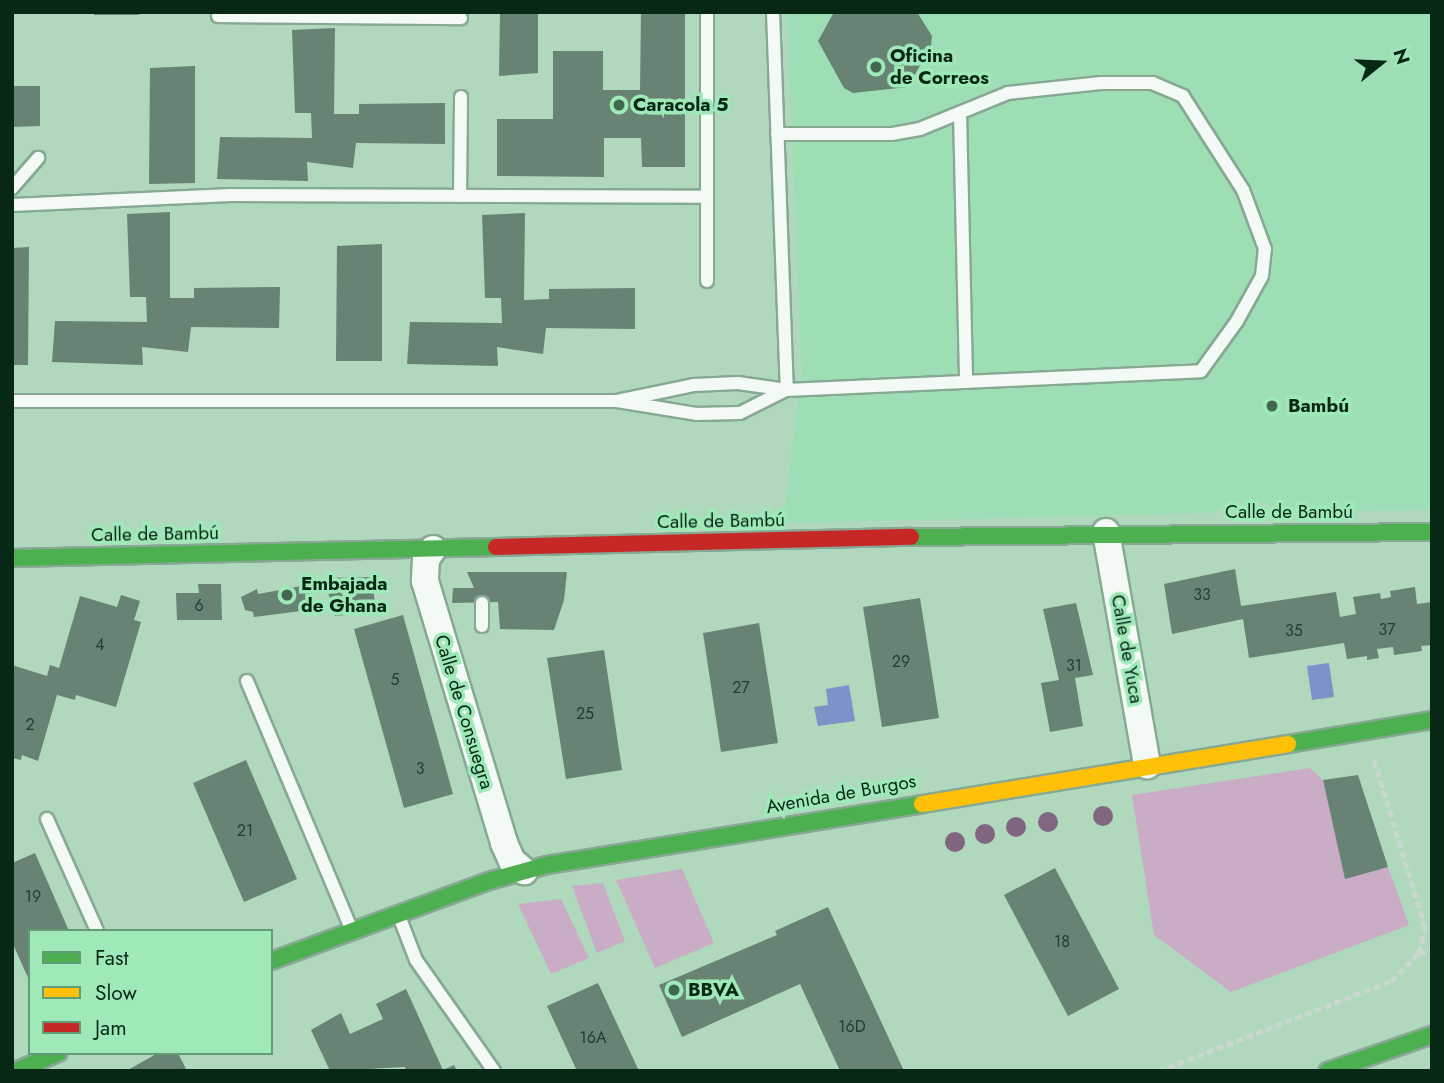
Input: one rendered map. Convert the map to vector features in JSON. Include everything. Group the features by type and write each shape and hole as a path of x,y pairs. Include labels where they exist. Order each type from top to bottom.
{"main road":[{"name":"Calle de Bambú","path":"12,558 1106,533 1432,532"},
{"name":"Avenida de Burgos","path":"273,960 398,913 524,871 1147,765 1432,720"},
{"path":"1328,1071 1432,1035"},
{"path":"16,1071 53,1055"}],"street":[{"name":"Calle de Yuca","path":"1106,533 1147,765"},
{"name":"Calle de Consuegra","path":"433,549 426,559 425,582 504,843 512,861 524,871"}],"lane":[{"path":"707,12 707,281"},
{"path":"773,12 787,390"},
{"path":"218,16 374,15 461,18"},
{"path":"618,401 694,384 738,383 787,390 1201,371 1237,321 1262,276 1265,249 1243,190 1183,96 1153,83 1101,83 1007,93 920,129 892,134 777,134"},
{"path":"460,196 461,97"},
{"path":"960,113 967,382"},
{"path":"12,188 38,158"},
{"path":"12,205 231,195 707,197"},
{"path":"12,401 618,401 696,414 740,413 787,390"},
{"path":"479,547 479,565"},
{"path":"482,603 482,626"},
{"path":"247,681 351,930"},
{"path":"47,819 96,929"},
{"path":"398,913 416,960 494,1071"}],"path":[{"path":"1158,1071 1391,981 1419,953 1425,928 1371,752"},
{"path":"1419,953 1432,951"}],"shaded area":[{"path":"787,12 1432,12 1432,510 1287,511 1261,502 1236,502 1211,513 783,523 802,371"},
{"path":"1310,768 1323,780 1345,878 1388,867 1409,925 1231,992 1154,935 1132,795"},
{"path":"682,869 714,943 655,968 616,880"},
{"path":"603,883 625,941 597,953 572,886"},
{"path":"561,899 589,958 551,974 518,904"}],"water":[{"path":"1329,663 1334,697 1312,700 1307,666"},
{"path":"849,685 855,721 818,726 814,707 828,705 826,689"}],"building":[{"path":"94,12 139,12 139,15 94,15"},
{"path":"500,12 538,12 538,73 499,76"},
{"name":"Caracola 5","path":"641,12 685,12 685,167 642,167 641,138 604,138 604,177 497,176 497,119 553,119 553,51 603,51 603,90 640,90"},
{"name":"Oficina de Correos","path":"834,12 917,12 932,36 931,46 908,87 853,93 844,88 818,41"},
{"path":"335,28 334,114 359,114 359,104 445,103 445,144 356,143 353,168 307,162 308,181 217,179 220,137 312,138 311,113 295,113 292,30"},
{"path":"195,66 195,183 149,184 150,68"},
{"path":"12,86 40,86 40,126 12,127"},
{"path":"170,212 170,298 194,298 194,288 280,287 279,328 191,327 188,352 142,347 143,365 52,362 55,321 147,322 146,297 130,297 127,214"},
{"path":"525,213 524,300 549,299 549,289 635,288 635,329 546,328 543,354 497,347 498,366 407,364 410,322 502,323 501,298 485,298 482,215"},
{"path":"382,244 382,361 336,361 337,246"},
{"path":"29,247 28,365 12,365 12,248"},
{"path":"1235,569 1241,606 1336,592 1340,617 1356,614 1353,597 1380,593 1381,599 1391,597 1390,591 1415,587 1417,604 1432,602 1432,645 1421,646 1422,651 1394,655 1393,647 1377,649 1379,658 1367,660 1367,656 1347,659 1344,643 1249,658 1243,619 1172,634 1164,584"},
{"path":"467,572 567,572 564,600 554,630 500,629 498,602 452,603 453,588 474,588"},
{"path":"372,577 376,613 335,616 324,578"},
{"path":"198,584 221,584 222,620 177,620 176,593 199,593"},
{"path":"312,584 317,609 254,617 253,612 245,610 241,597 257,589 258,594"},
{"path":"121,595 140,601 134,620 141,622 116,707 76,695 75,700 57,695 38,761 22,755 21,760 12,758 12,665 47,676 50,665 59,668 80,596 117,607"},
{"path":"920,598 939,718 882,727 863,607"},
{"path":"1076,603 1093,675 1075,678 1083,726 1050,732 1041,683 1059,680 1043,609"},
{"path":"403,615 453,794 404,808 354,629"},
{"path":"759,623 778,743 721,752 703,633"},
{"path":"604,650 622,770 566,779 547,658"},
{"path":"246,760 297,879 244,902 193,783"},
{"path":"1358,775 1388,867 1345,879 1323,780"},
{"path":"35,853 68,929 28,929 28,978 12,942 12,863"},
{"path":"1055,868 1119,989 1068,1016 1004,895"},
{"path":"828,907 904,1071 840,1071 800,984 682,1037 659,985 777,935 775,931"},
{"path":"598,983 639,1071 577,1071 547,1006"},
{"path":"406,989 443,1070 454,1065 457,1071 406,1071 405,1067 330,1071 311,1030 341,1013 350,1034 383,1019 376,1004"},
{"path":"154,1055 179,1055 187,1071 126,1071"}],"traffic: fast":[{"path":"911,537 1432,532"},
{"path":"12,558 496,547"},
{"path":"1288,744 1432,720"},
{"path":"273,960 489,881 547,865 922,804"},
{"path":"1328,1071 1432,1035"},
{"path":"16,1071 53,1055"}],"traffic: slow":[{"path":"922,804 1288,744"}],"traffic: jam":[{"path":"496,547 911,537"}],"place":[{"name":"Oficina de Correos","path":"876,67"},
{"name":"Caracola 5","path":"619,105"},
{"name":"Bambú","path":"1272,406"},
{"name":"Embajada de Ghana","path":"287,595"},
{"name":"BBVA","path":"674,990"}]}
